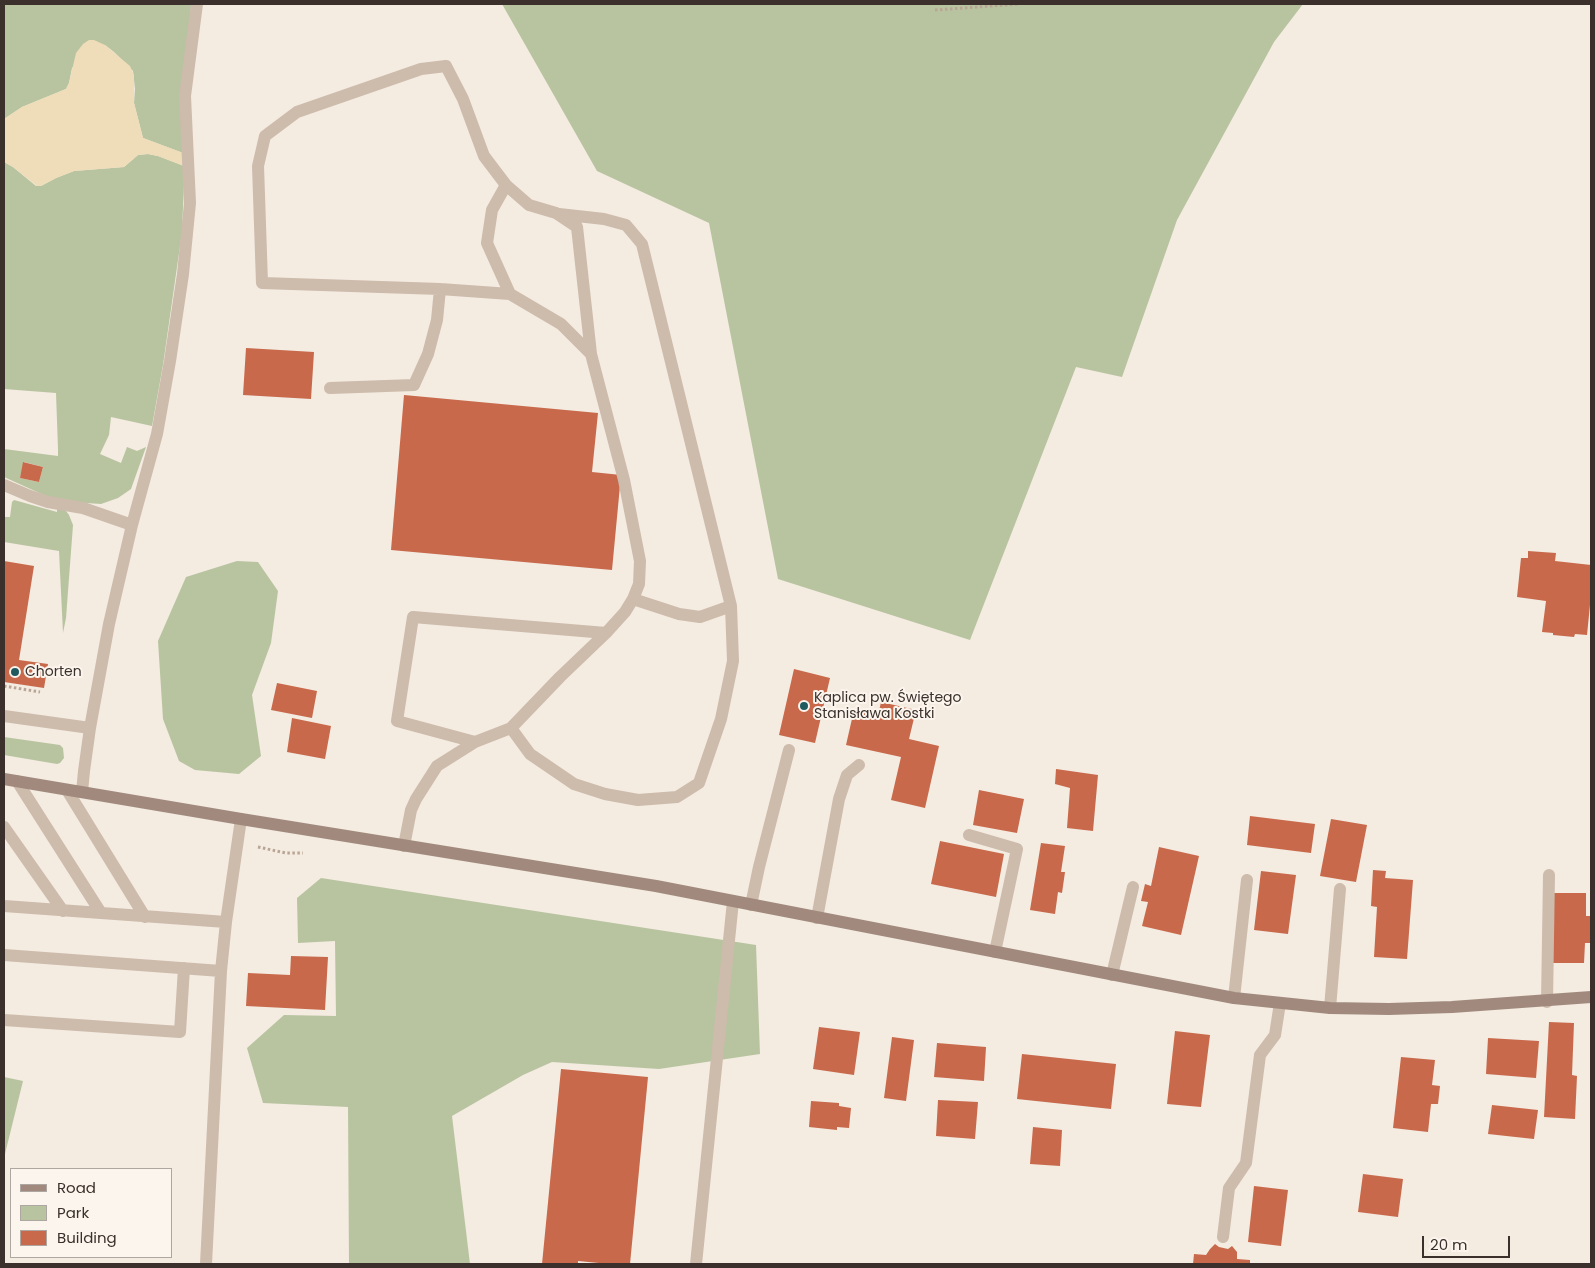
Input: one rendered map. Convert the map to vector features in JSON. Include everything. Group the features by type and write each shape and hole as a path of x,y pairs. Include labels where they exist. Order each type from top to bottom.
{"main road":[{"path":"4,779 656,886 1234,998 1330,1008 1407,1009 1547,1002 1591,997"}],"street":[{"path":"82,792 90,728 109,624 156,434 170,361 183,274 190,203 185,96 197,4"},
{"path":"511,728 530,754 574,784 605,794 638,800 677,797 699,783 720,719 733,661 731,606 642,244 626,225 604,219 556,213 529,205 506,185 484,156 463,99 446,66 421,69 297,112 265,136 258,166 262,283 440,289 510,294 561,324 591,354"},
{"path":"506,185 492,210 487,243 510,294"},
{"path":"404,846 411,810 437,766 475,742 511,728 625,612 639,584 640,561 624,480 591,354 577,226 556,213"},
{"path":"330,388 414,385 428,354 437,320 440,289"},
{"path":"4,485 48,502 82,508 132,525"},
{"path":"633,599 679,614 700,617 731,606"},
{"path":"475,742 397,721 413,617 606,633"},
{"path":"4,716 90,728"},
{"path":"751,905 789,750"},
{"path":"817,918 839,799 847,775 859,765"},
{"path":"17,781 101,913"},
{"path":"67,790 145,917"},
{"path":"206,1264 221,971 241,819"},
{"path":"4,827 63,911"},
{"path":"969,835 1017,849 995,952"},
{"path":"1547,1002 1549,875"},
{"path":"1234,998 1247,880"},
{"path":"1112,975 1133,887"},
{"path":"1330,1008 1340,889"},
{"path":"696,1264 733,901"},
{"path":"4,906 226,922"},
{"path":"4,954 221,971"},
{"path":"4,1020 180,1032 184,968"},
{"path":"1222,1236 1229,1188 1246,1163 1260,1055 1275,1035 1280,1003"}],"path":[{"path":"935,10 1020,4"},
{"path":"4,686 18,686 40,692"},
{"path":"8,692 9,687"}],"green space":[{"path":"4,4 191,4 183,153 143,138 134,103 133,71 105,45 72,68 66,89 22,107 4,119"},
{"path":"502,4 1303,4 1274,42 1177,220 1122,377 1076,367 970,640 778,579 709,223 597,171"},
{"path":"138,155 158,156 184,166 182,232 163,365 152,426 111,417 109,435 100,454 121,463 127,447 137,451 146,447 131,489 118,498 101,504 57,501 4,477 4,449 58,456 58,449 56,393 4,389 4,162 36,186 41,186 74,171 124,167","holes":["24,462 43,467 39,482 20,478"]},
{"path":"14,500 57,512 57,507 66,511 73,525 66,618 63,633 59,551 4,542 4,517 10,517"},
{"path":"237,561 258,562 278,591 271,643 252,695 261,756 239,774 195,770 179,761 163,719 158,641 186,577"},
{"path":"4,737 60,745 63,748 64,758 57,764 4,755"},
{"path":"321,878 756,945 760,1054 659,1069 552,1062 523,1075 452,1116 470,1264 349,1264 348,1107 263,1103 247,1048 284,1015 336,1016 335,941 298,943 297,898"},
{"path":"4,1077 23,1081 4,1158"}],"sand":[{"path":"89,40 105,45 130,66 134,75 134,103 143,138 183,153 184,166 158,156 138,155 124,167 74,171 41,186 37,186 4,162 4,119 22,107 66,89 76,53"}],"building":[{"path":"246,348 314,352 311,399 243,395"},
{"path":"404,395 598,413 592,472 621,475 612,570 391,550"},
{"path":"23,462 43,467 39,482 20,478"},
{"path":"1528,551 1556,553 1555,561 1591,565 1591,606 1587,635 1575,634 1574,637 1542,632 1546,601 1517,597 1521,558 1528,558"},
{"path":"4,561 34,566 19,660 48,664 44,688 4,682"},
{"name":"Kaplica pw. Świętego Stanisława Kostki","path":"794,669 830,678 815,743 779,735"},
{"path":"277,683 317,691 312,718 271,710"},
{"path":"881,702 916,710 909,739 939,746 925,808 891,800 901,757 846,745 854,710 878,716"},
{"path":"292,718 331,726 325,759 287,752"},
{"path":"1056,769 1098,775 1093,831 1067,828 1070,788 1055,784"},
{"path":"979,790 1024,799 1017,833 973,825"},
{"path":"1250,816 1315,824 1311,853 1247,845"},
{"path":"1331,819 1367,825 1356,882 1320,876"},
{"path":"940,841 1004,854 996,897 931,884"},
{"path":"1041,843 1065,846 1061,872 1065,872 1062,893 1058,892 1055,914 1030,910"},
{"path":"1159,847 1199,856 1181,935 1142,926 1148,902 1141,901 1145,884 1151,886"},
{"path":"1373,870 1386,871 1385,878 1413,880 1407,959 1374,957 1377,907 1371,906"},
{"path":"1261,871 1296,875 1288,934 1254,930"},
{"path":"1553,893 1586,893 1586,916 1591,916 1591,943 1585,943 1584,963 1553,963"},
{"path":"291,956 328,957 325,1010 246,1006 248,973 290,975"},
{"path":"1549,1022 1574,1023 1572,1075 1577,1076 1575,1119 1544,1117"},
{"path":"819,1027 860,1032 854,1075 813,1069"},
{"path":"1175,1031 1210,1035 1201,1107 1167,1104"},
{"path":"892,1037 914,1040 906,1101 884,1098"},
{"path":"1488,1038 1539,1041 1536,1078 1486,1074"},
{"path":"937,1043 986,1047 984,1081 934,1077"},
{"path":"1022,1054 1116,1064 1111,1109 1017,1099"},
{"path":"1401,1057 1435,1060 1432,1085 1440,1086 1438,1104 1431,1104 1428,1132 1393,1128"},
{"path":"561,1069 648,1077 630,1264 578,1261 578,1264 542,1264"},
{"path":"938,1100 978,1102 975,1139 936,1136"},
{"path":"811,1101 839,1103 839,1106 851,1108 849,1128 837,1127 837,1130 809,1127"},
{"path":"1492,1105 1538,1110 1534,1139 1488,1134"},
{"path":"1033,1127 1062,1130 1060,1166 1030,1164"},
{"path":"1363,1174 1403,1179 1398,1217 1358,1212"},
{"path":"1254,1186 1288,1190 1281,1246 1248,1242"},
{"path":"1215,1244 1228,1249 1232,1246 1237,1252 1237,1259 1250,1260 1250,1264 1193,1264 1194,1254 1206,1255"}],"place":[{"name":"Chorten","path":"15,672"},
{"name":"Kaplica pw. Świętego Stanisława Kostki","path":"804,706"}]}
